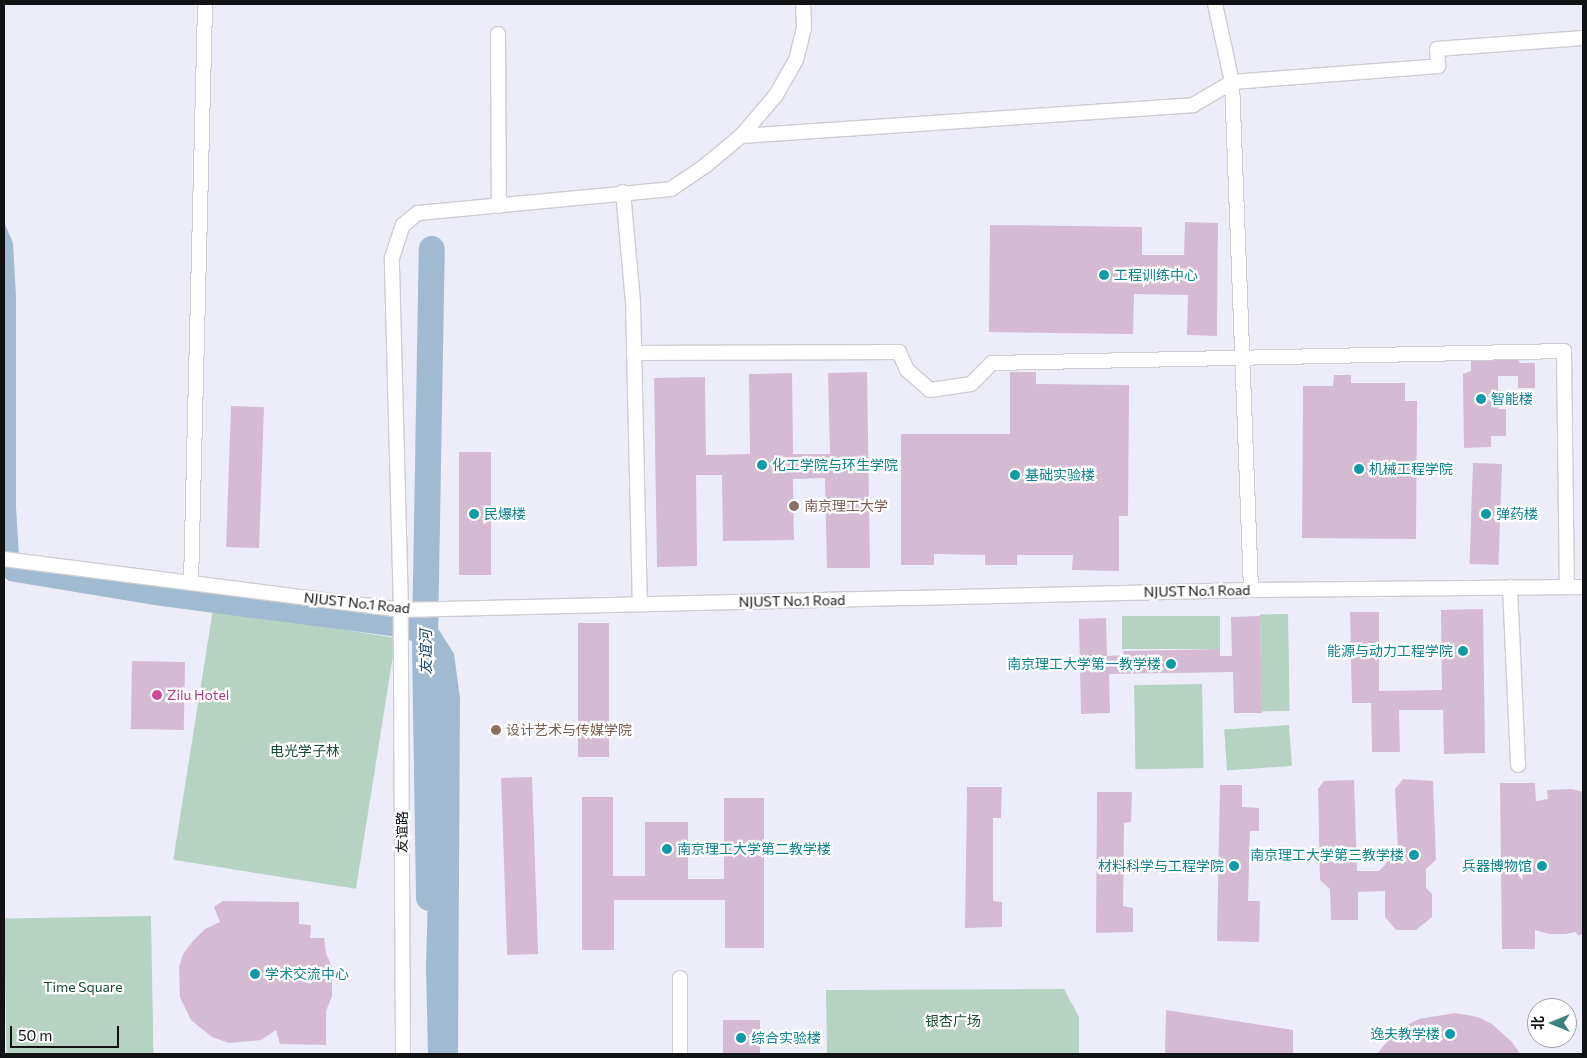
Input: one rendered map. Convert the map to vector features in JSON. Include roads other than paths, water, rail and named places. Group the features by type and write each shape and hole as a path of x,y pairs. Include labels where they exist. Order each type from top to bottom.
{"street":[{"path":"191,583 205,4"},
{"name":"友谊路","path":"403,1054 402,610 392,258 403,225 418,213 623,192 671,189 705,166 741,136 776,95 796,60 804,29 802,4"},
{"path":"1216,4 1232,82 1251,590"},
{"path":"498,34 499,206"},
{"path":"741,136 1193,105 1232,82 1438,66 1437,49 1583,38"},
{"path":"623,192 633,302 640,604"},
{"path":"634,353 899,352 907,370 930,390 971,384 992,363 1564,351 1567,587"},
{"name":"NJUST No.1 Road","path":"4,560 402,610 1251,590 1583,586"},
{"path":"1510,587 1518,765"},
{"path":"680,978 680,1054"}],"water":[{"path":"4,222 13,243 16,297 16,507 19,556 417,618 439,630 454,654 460,698 458,1054 428,1054 426,966 434,684 426,650 419,643 398,637 154,605 9,581 4,577"}],"waterway":[{"name":"友谊河","path":"429,898 425,637 432,249"}],"place":[{"name":"工程训练中心","path":"1104,275"},
{"name":"智能楼","path":"1481,399"},
{"name":"化工学院与环生学院","path":"762,465"},
{"name":"机械工程学院","path":"1359,469"},
{"name":"基础实验楼","path":"1015,475"},
{"name":"南京理工大学","path":"794,506"},
{"name":"民爆楼","path":"474,514"},
{"name":"弹药楼","path":"1486,514"},
{"name":"能源与动力工程学院","path":"1463,651"},
{"name":"南京理工大学第一教学楼","path":"1171,664"},
{"name":"Zilu Hotel","path":"157,695"},
{"name":"设计艺术与传媒学院","path":"496,730"},
{"name":"南京理工大学第二教学楼","path":"667,849"},
{"name":"南京理工大学第三教学楼","path":"1414,855"},
{"name":"材料科学与工程学院","path":"1234,866"},
{"name":"兵器博物馆","path":"1542,866"},
{"name":"学术交流中心","path":"255,974"},
{"name":"逸夫教学楼","path":"1450,1034"},
{"name":"综合实验楼","path":"741,1038"}],"park label":[{"name":"电光学子林","path":"305,751"},
{"name":"Time Square","path":"83,987"},
{"name":"银杏广场","path":"953,1021"}]}
